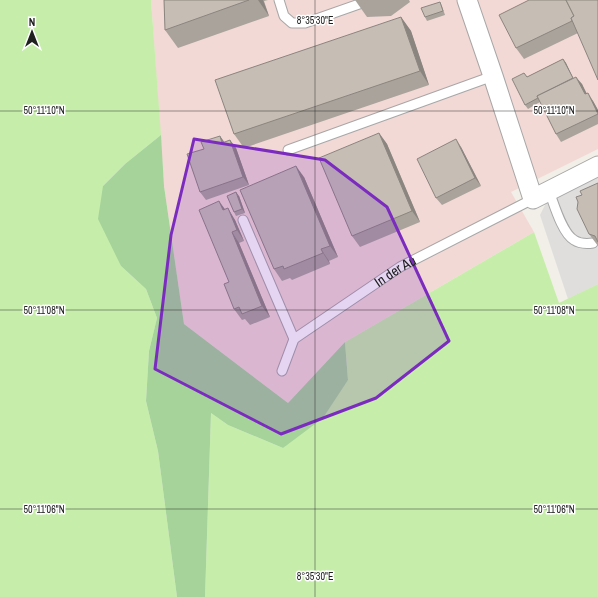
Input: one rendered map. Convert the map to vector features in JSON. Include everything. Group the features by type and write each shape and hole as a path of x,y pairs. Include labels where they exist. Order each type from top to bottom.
{"street":[{"path":"467,0 493,76 541,195"},
{"name":"In der Au","path":"541,195 598,166"}],"lane":[{"path":"279,0 284,16 292,23 305,23 362,4"},
{"path":"288,150 493,76"},
{"path":"541,195 573,239 579,243 593,243"},
{"name":"In der Au","path":"294,339 400,267 541,195"},
{"path":"243,220 294,339 282,371"}],"highlighted area":[{"path":"194,139 325,160 387,207 449,341 376,398 281,434 155,369 171,235"}],"shaded area":[{"path":"151,0 598,0 598,149 511,192 534,232 345,342 288,403 184,324 164,186"},
{"path":"598,177 598,284 568,299 540,215 546,203"}],"green space":[{"path":"0,0 151,0 161,135 125,164 103,186 121,266 146,289 157,318 149,351 146,401 158,451 177,597 0,597"},
{"path":"161,135 164,186 184,324 288,403 345,342 348,380 323,418 283,448 228,425 211,413 205,597 177,597 158,451 146,401 149,351 157,318 146,289 121,266 98,219 103,186 125,164"},
{"path":"534,232 559,303 598,284 598,597 205,597 211,413 228,425 283,448 348,380 345,342"}],"building":[{"path":"164,0 249,0 165,30"},
{"path":"529,0 566,0 574,16 571,18 572,21 516,48 499,15"},
{"path":"566,0 598,0 598,80 571,18 574,16"},
{"path":"440,2 443,11 425,17 421,8"},
{"path":"401,17 420,71 234,134 215,80"},
{"path":"563,59 573,78 537,96 538,98 525,105 512,79 524,73 527,77"},
{"path":"576,77 585,94 588,93 598,114 556,134 537,96"},
{"path":"379,133 412,211 352,236 319,158"},
{"path":"220,136 222,143 230,140 243,177 200,192 187,154 204,149 201,142"},
{"path":"456,139 475,178 436,198 417,159"},
{"path":"296,166 330,246 321,249 323,253 284,269 283,266 274,269 240,190"},
{"path":"598,183 598,242 595,236 589,234 577,209 578,202 576,197 582,195 580,191"},
{"path":"236,192 242,209 234,212 227,196"},
{"path":"219,201 223,210 228,208 237,230 232,232 262,306 242,314 239,307 234,309 224,284 229,282 199,210"}]}
